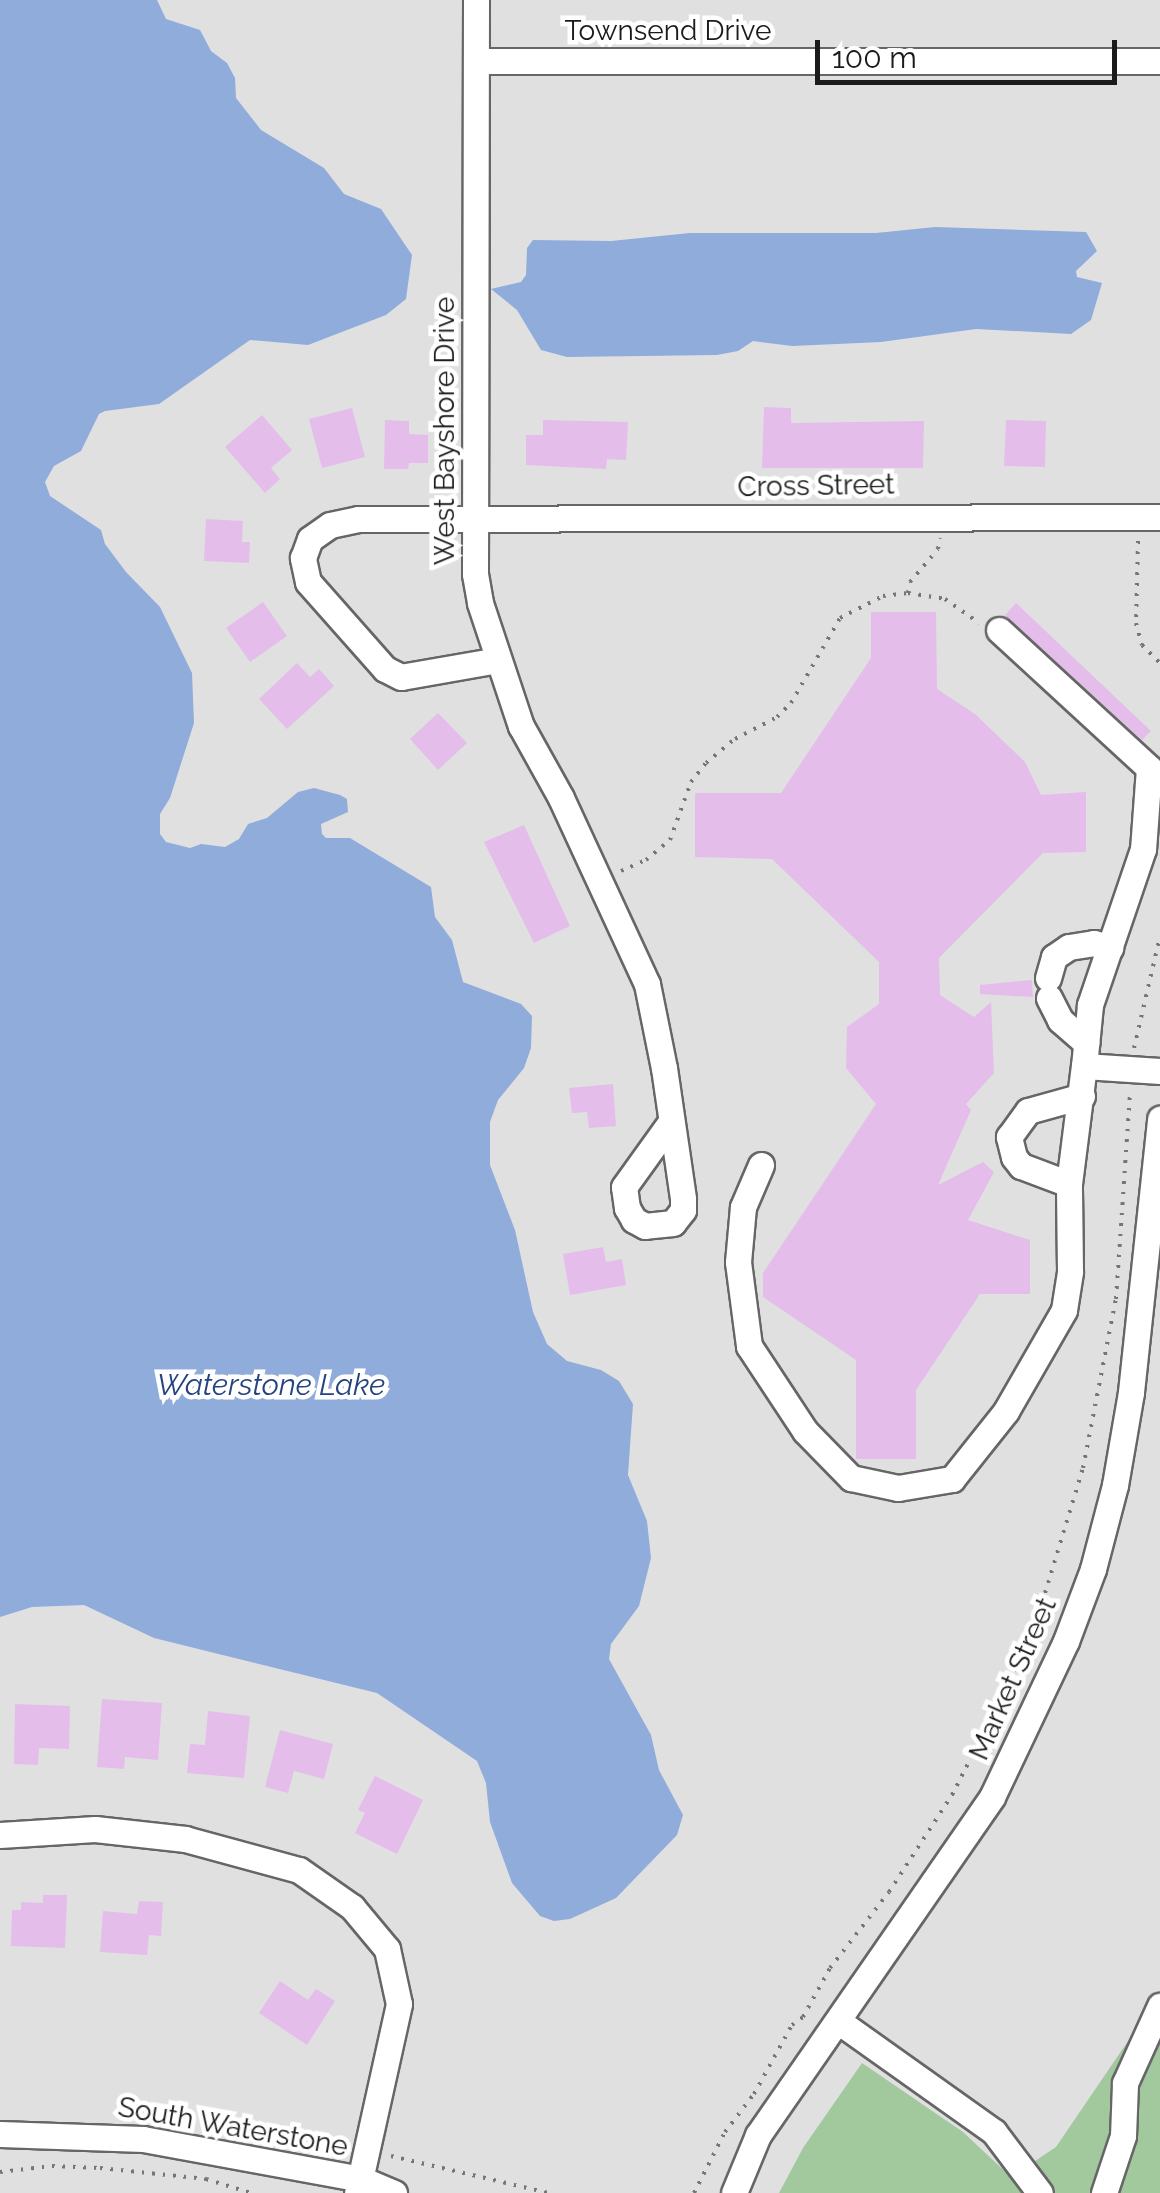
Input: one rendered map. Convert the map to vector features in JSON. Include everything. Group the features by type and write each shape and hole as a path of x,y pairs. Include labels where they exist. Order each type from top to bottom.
{"street":[{"name":"West Bayshore Drive","path":"476,0 473,517 480,603 521,726 599,879 646,984 670,1123"},
{"name":"Townsend Drive","path":"476,61 1160,61"},
{"name":"Cross Street","path":"498,660 419,676 401,677 385,669 308,582 303,558 310,540 330,525 358,519 1150,517"},
{"path":"761,1166 743,1207 738,1262 749,1346 805,1431 851,1478 898,1488 952,1480 1006,1411 1064,1310 1070,1270 1068,1184 1082,1096 1090,1005 1143,849 1149,768 999,630"},
{"path":"1110,948 1094,943 1069,947 1054,956 1048,988 1060,1020 1085,1054 1131,1069 1160,1072"},
{"path":"1068,1184 1021,1166 1014,1158 1009,1138 1028,1111 1082,1096"},
{"name":"Market Street","path":"734,2193 758,2135 992,1797 1066,1642 1093,1569 1116,1485 1151,1292 1160,1119"},
{"path":"0,1834 95,1830 185,1838 299,1870 352,1907 388,1949 399,2004 359,2186"},
{"path":"1104,2193 1124,2136 1125,2083 1160,2006"},
{"path":"838,2021 994,2132 1040,2193"},
{"name":"South Waterstone","path":"0,2134 143,2139 394,2193"}],"path":[{"path":"908,593 910,582 938,548 940,515"},
{"path":"1150,517 1136,623 1142,645 1160,664"},
{"path":"599,879 646,860 670,840 691,782 706,763 736,738 777,717 790,703 840,618 883,596 908,593 945,599 970,613 986,632 999,630"},
{"path":"694,2193 725,2132 754,2094 792,2025 803,2017 830,1968 890,1892 952,1794 1003,1696 1042,1602 1083,1468 1116,1299 1131,1069 1160,936"},
{"path":"391,2156 550,2193"},
{"path":"0,2172 52,2166 100,2168 206,2179 251,2193"}],"green space":[{"path":"1160,1994 1160,2193 779,2193 803,2148 862,2063 963,2132 1011,2177 1056,2147"}],"water":[{"name":"Waterstone Lake","path":"0,0 157,0 166,19 200,30 211,51 227,63 235,78 236,98 261,130 324,168 344,194 381,209 412,255 406,299 386,315 308,345 250,340 159,404 105,411 99,414 81,451 54,466 45,482 50,496 101,530 105,544 126,572 160,607 192,673 194,723 170,798 160,814 160,834 166,842 190,848 201,844 225,847 239,839 248,824 267,818 298,792 314,788 340,795 347,799 348,812 321,824 322,834 326,838 350,838 431,887 435,917 452,940 463,982 521,1004 532,1016 531,1048 524,1068 498,1100 490,1122 490,1165 515,1230 533,1312 547,1344 567,1361 601,1370 619,1381 633,1404 628,1475 647,1521 651,1558 639,1606 611,1644 609,1659 651,1735 659,1770 683,1815 677,1835 616,1898 570,1919 554,1921 540,1916 512,1883 490,1822 486,1783 477,1761 377,1693 154,1638 84,1605 32,1607 0,1617"},
{"path":"935,227 1086,232 1097,251 1076,271 1077,277 1102,283 1091,320 1071,334 976,329 881,342 792,346 753,341 738,351 717,355 567,357 541,350 517,310 491,289 521,282 526,275 527,248 533,240 611,241 690,233 876,233"}],"building":[{"path":"764,407 791,408 791,423 924,421 923,468 762,468"},
{"path":"352,408 365,457 322,468 309,419"},
{"path":"262,415 292,450 271,468 280,479 265,493 225,447"},
{"path":"385,420 409,421 409,434 428,435 428,463 409,463 408,469 384,469"},
{"path":"543,420 628,422 626,460 607,459 606,469 526,465 526,435 543,435"},
{"path":"1006,420 1046,421 1045,467 1004,466"},
{"path":"206,519 243,521 242,542 250,542 249,563 204,561"},
{"path":"263,602 287,636 250,662 226,628"},
{"path":"1016,603 1151,731 1142,740 1005,615"},
{"path":"871,612 936,612 937,689 975,714 1025,762 1041,795 1086,792 1086,852 1043,853 939,958 940,995 974,1017 991,1002 994,1073 966,1104 971,1110 938,1185 983,1162 994,1172 968,1220 1030,1240 1030,1294 980,1294 916,1390 916,1459 856,1459 856,1360 763,1297 763,1273 876,1104 846,1068 847,1027 879,1004 879,962 772,859 695,857 695,793 781,793 871,658"},
{"path":"297,663 310,677 319,669 334,686 287,729 259,699"},
{"path":"438,713 467,743 438,770 410,739"},
{"path":"524,825 570,926 534,943 484,842"},
{"path":"1032,980 1033,997 980,994 980,985"},
{"path":"613,1084 616,1126 589,1128 587,1112 572,1113 569,1088"},
{"path":"603,1247 606,1262 622,1259 626,1285 570,1295 563,1254"},
{"path":"102,1699 162,1703 158,1760 125,1757 124,1769 97,1767"},
{"path":"15,1704 70,1706 69,1749 39,1748 38,1765 14,1764"},
{"path":"208,1711 250,1716 244,1778 187,1773 190,1744 205,1745"},
{"path":"280,1730 333,1744 324,1779 294,1771 288,1793 265,1787"},
{"path":"375,1776 423,1800 397,1854 355,1833 365,1813 358,1810"},
{"path":"43,1895 67,1895 65,1948 11,1946 12,1910 21,1910 21,1902 43,1903"},
{"path":"139,1901 163,1902 161,1936 149,1935 147,1955 100,1952 103,1911 137,1914"},
{"path":"280,1981 308,2000 316,1989 335,2001 307,2045 259,2013"}]}
